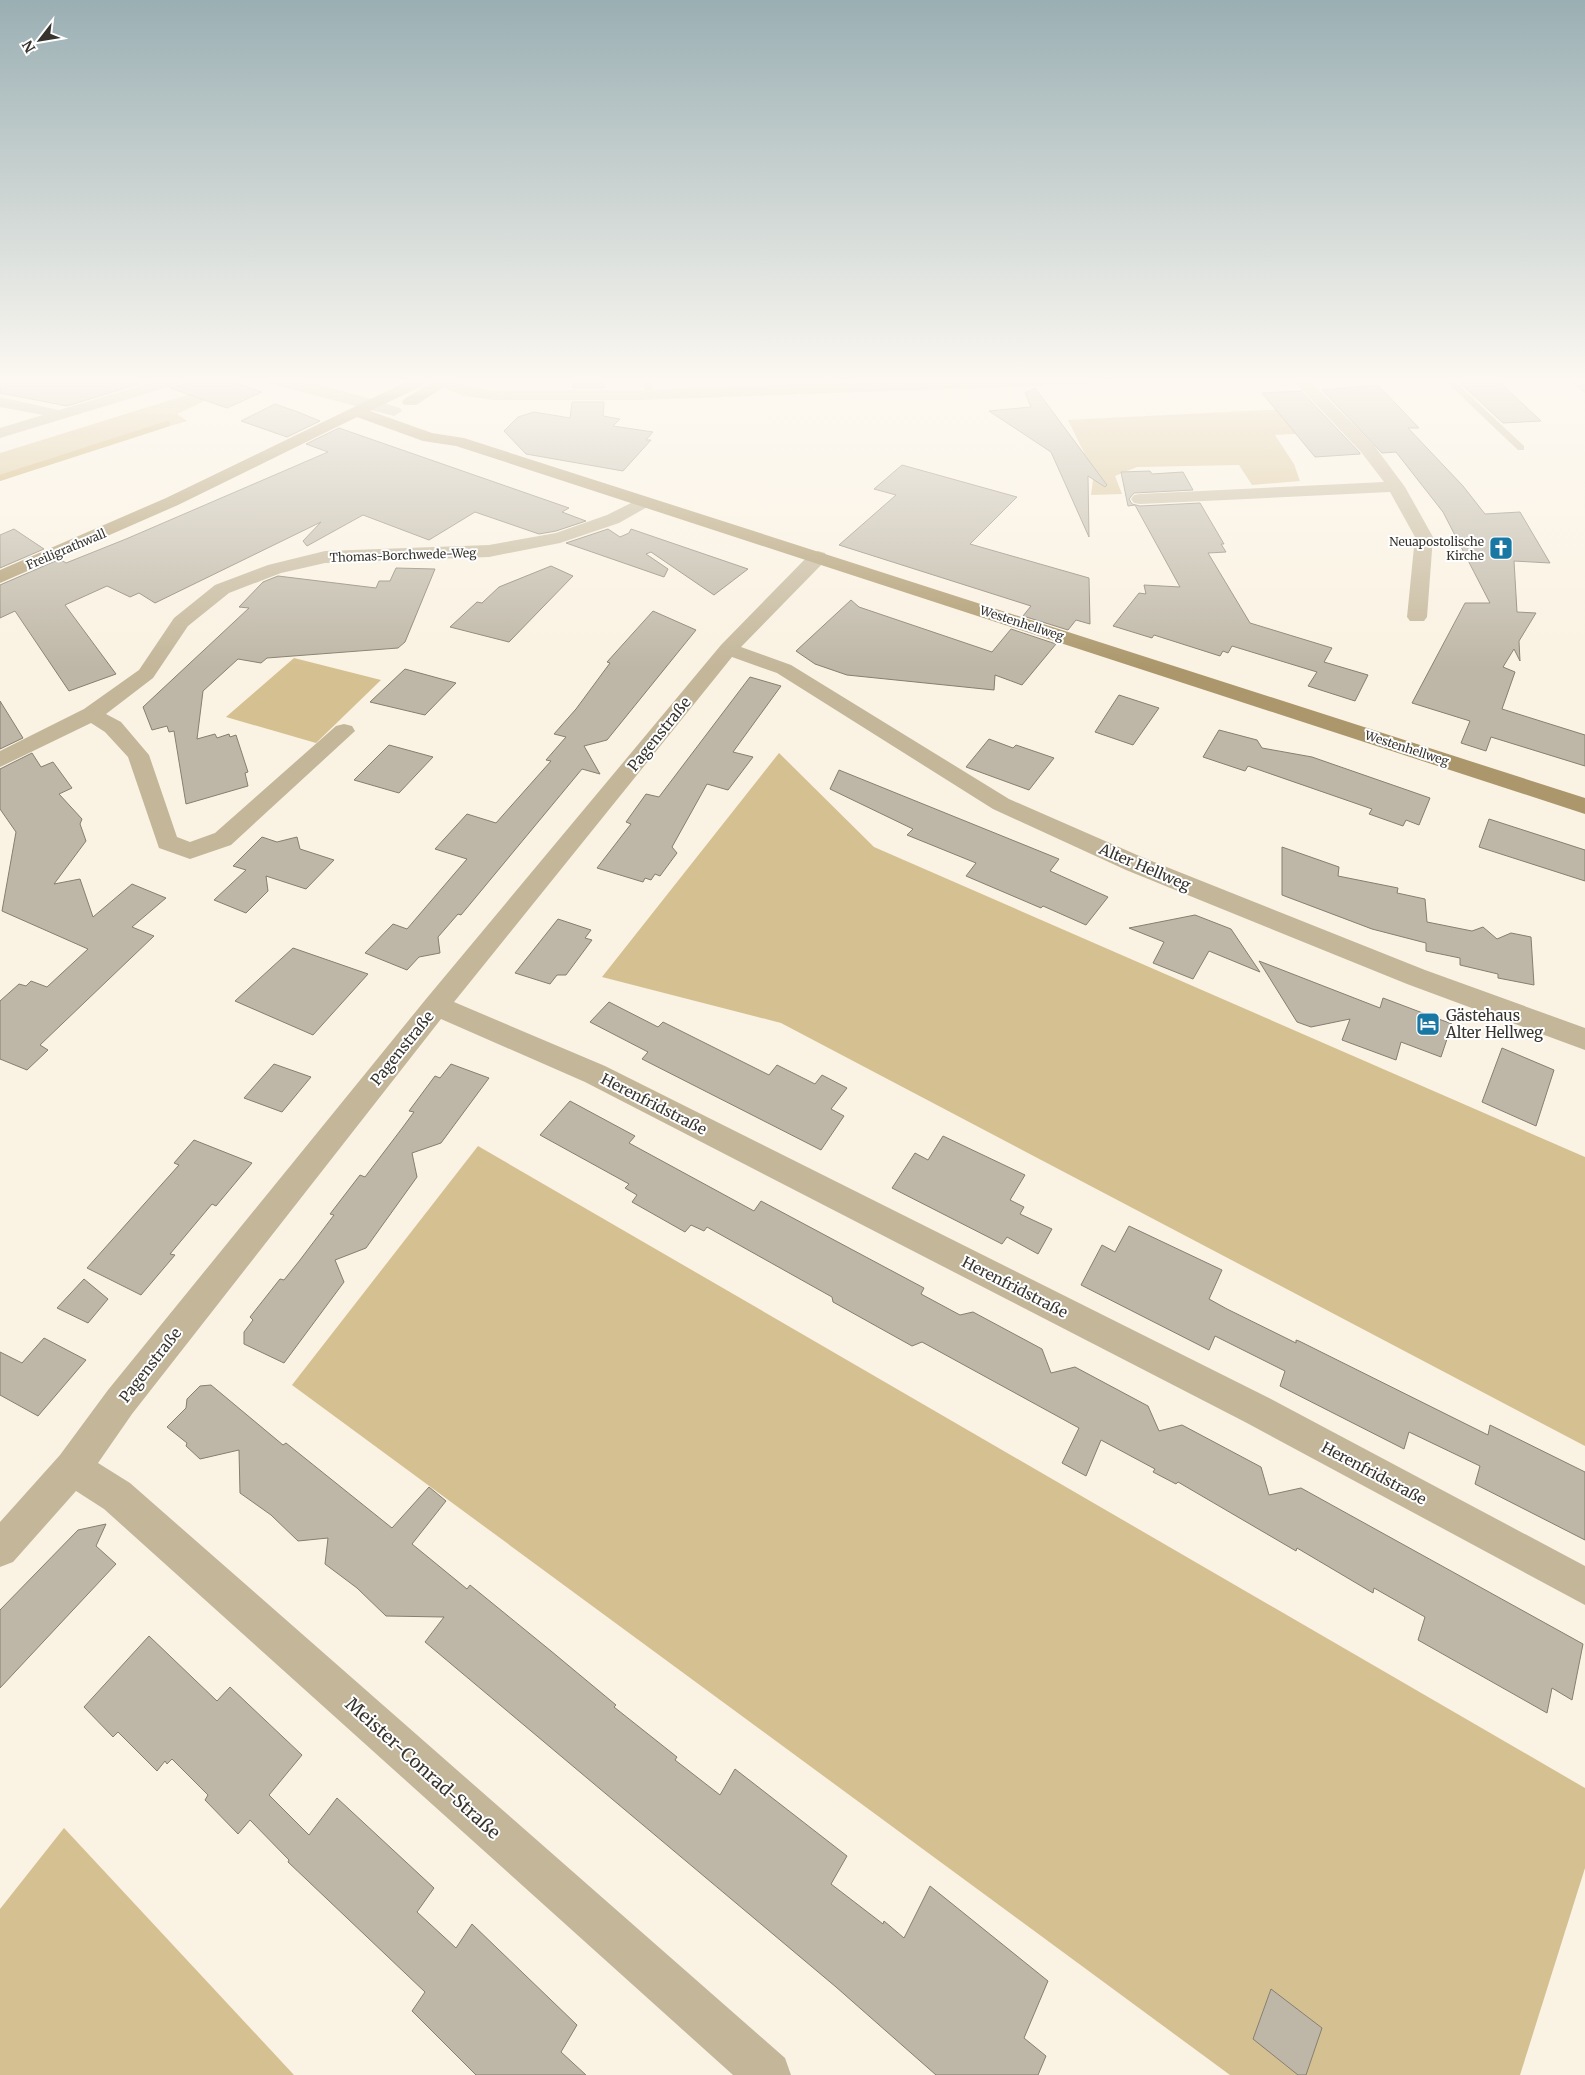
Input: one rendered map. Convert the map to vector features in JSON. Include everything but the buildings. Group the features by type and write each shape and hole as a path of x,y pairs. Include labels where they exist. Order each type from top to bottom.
{"street":[{"name":"Freiligrathwall","path":"0,577 131,521 231,475"},
{"name":"Westenhellweg","path":"561,475 1585,806"},
{"path":"1387,475 1396,487 1424,537 1417,617"},
{"path":"1140,499 1396,487"},
{"name":"Thomas-Borchwede-Weg","path":"0,760 92,714 146,674 181,622 222,589 275,569 325,557 489,551 560,538 613,520 643,502"},
{"name":"Pagenstraße","path":"0,1549 73,1468 120,1402 436,1006 728,649 818,557"},
{"name":"Alter Hellweg","path":"728,649 784,669 1010,808 1162,875 1416,977 1585,1039"},
{"path":"92,714 113,727 138,755 167,842 190,851 223,839 344,731"},
{"name":"Herenfridstraße","path":"436,1006 595,1074 1257,1410 1585,1586"},
{"name":"Meister-Conrad-Straße","path":"73,1468 124,1503 768,2075"}],"shaded area":[{"path":"0,475 18,475 0,481"},
{"path":"1094,475 1118,475 1115,476 1122,494 1091,495"},
{"path":"1245,475 1298,475 1300,481 1252,485"},
{"path":"294,658 381,680 316,743 226,717"},
{"path":"779,753 874,847 1585,1157 1585,1446 781,1023 602,977"},
{"path":"478,1146 1585,1788 1585,1868 1520,2075 1230,2075 292,1385"},
{"path":"64,1828 294,2075 0,2075 0,1909"}],"waterway":[{"path":"0,478 10,475"}],"place":[{"name":"Neuapostolische Kirche","path":"1501,548"},
{"name":"Gästehaus Alter Hellweg","path":"1428,1024"}]}
